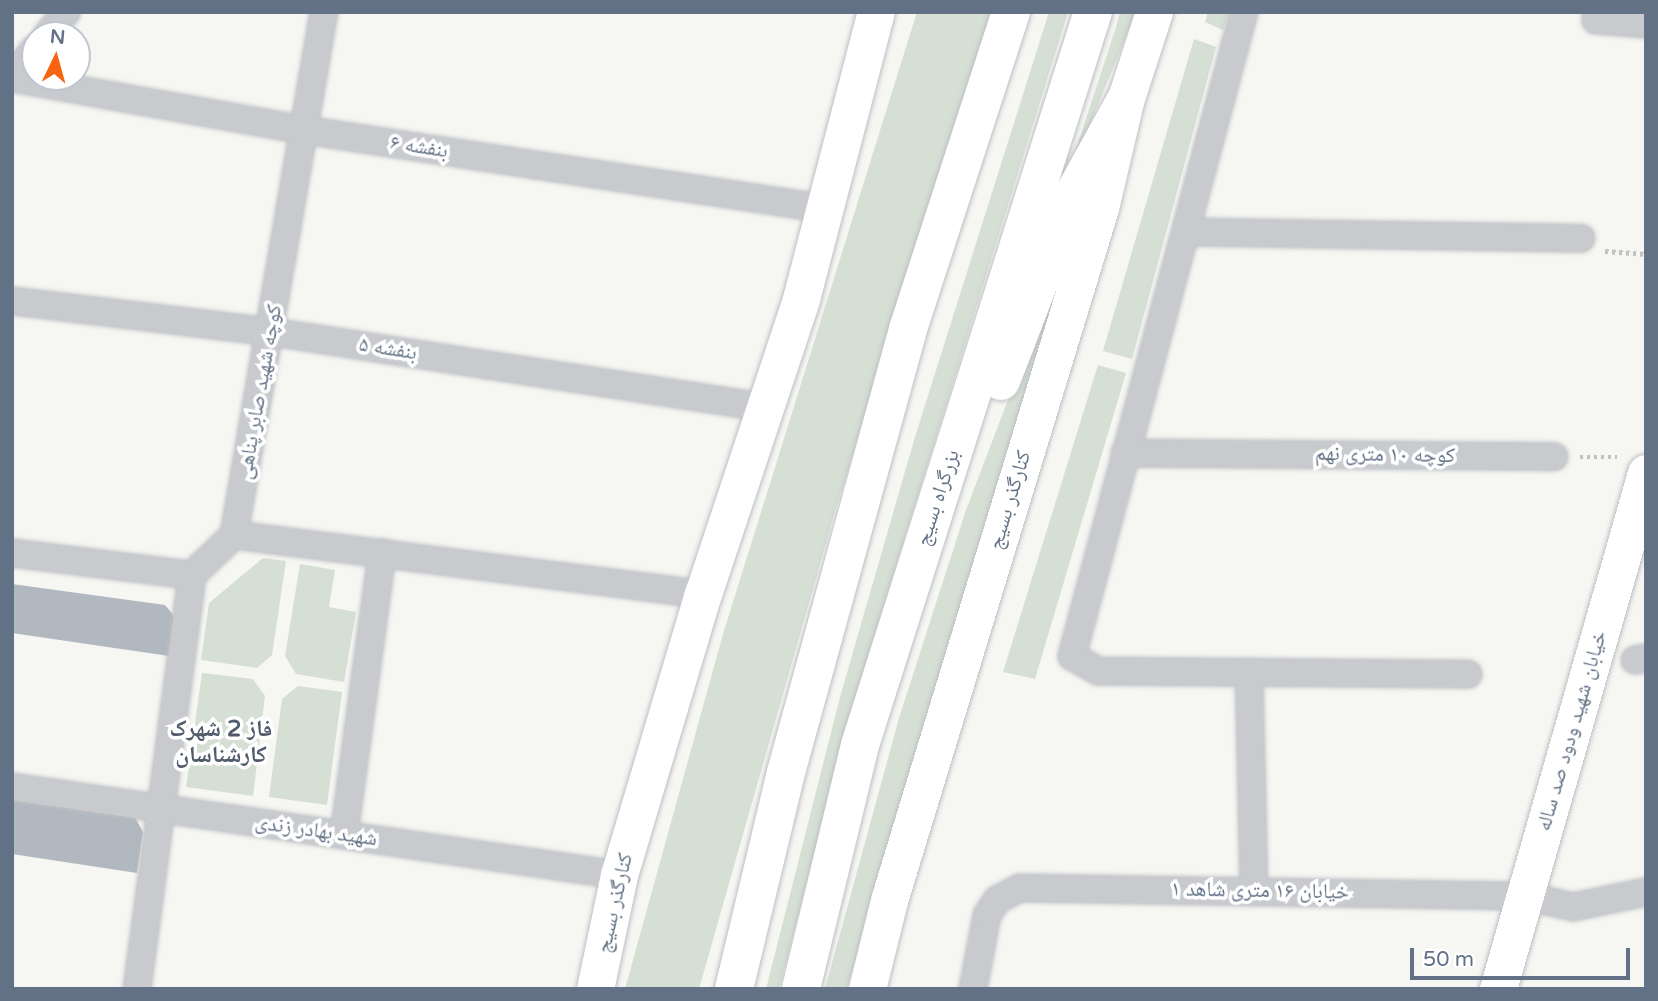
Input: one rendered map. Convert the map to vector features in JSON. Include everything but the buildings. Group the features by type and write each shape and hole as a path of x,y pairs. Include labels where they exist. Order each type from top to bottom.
{"highway":[{"path":"734,989 785,776 908,329 1011,12"},
{"name":"بزرگراه بسیج","path":"802,989 860,745 1093,12"},
{"path":"860,745 1071,199 1125,101"}],"main road":[{"name":"کنارگذر بسیج","path":"596,989 619,875 703,594 827,209 876,12"},
{"name":"کنارگذر بسیج","path":"867,989 907,839 1100,208 1125,101 1154,12"},
{"name":"خیابان شهید ودود صد ساله","path":"1498,989 1526,896 1633,465"}],"street":[{"name":"کوچه شهید صابر پناهی","path":"234,535 272,332 324,12"},
{"path":"1244,12 1072,656 1098,671 1468,674"},
{"path":"1597,12 1596,20 1646,24"},
{"name":"بنفشه ۶","path":"12,77 304,130 827,209"},
{"path":"1186,232 1581,238"},
{"name":"بنفشه ۵","path":"12,301 272,332 763,407"},
{"name":"کوچه ۱۰ متری نهم","path":"1125,453 1553,457"},
{"path":"137,989 192,575 234,535 703,594"},
{"path":"12,553 192,575"},
{"path":"344,835 382,553"},
{"path":"1249,672 1254,890"},
{"name":"شهید بهادر زندی","path":"12,787 619,875"},
{"name":"خیابان ۱۶ متری شاهد ۱","path":"974,989 987,915 997,900 1020,888 1526,896 1573,907 1646,892"}],"path":[{"path":"1553,457 1633,465"}],"shaded area":[{"path":"917,12 992,12 836,508 699,989 625,989 723,634"},
{"path":"1049,12 1068,12 854,701 779,989 766,989 840,697 915,437"},
{"path":"1120,12 1136,12 1062,192 1117,24"},
{"path":"1208,12 1229,12 1223,30 1205,22"},
{"path":"1194,39 1216,47 1132,359 1103,351"},
{"path":"1092,180 847,989 825,989 899,718 966,510"},
{"path":"1098,365 1126,373 1035,679 1003,672"},
{"path":"263,558 286,561 272,655 257,668 201,660 209,603"},
{"path":"300,564 335,570 329,607 356,612 344,682 296,674 285,656"},
{"path":"202,673 253,679 265,696 253,796 186,787"},
{"path":"298,686 342,692 327,805 269,797 282,699"}],"district":[{"name":"فاز 2 شهرک کارشناسان","path":"221,742"}]}
